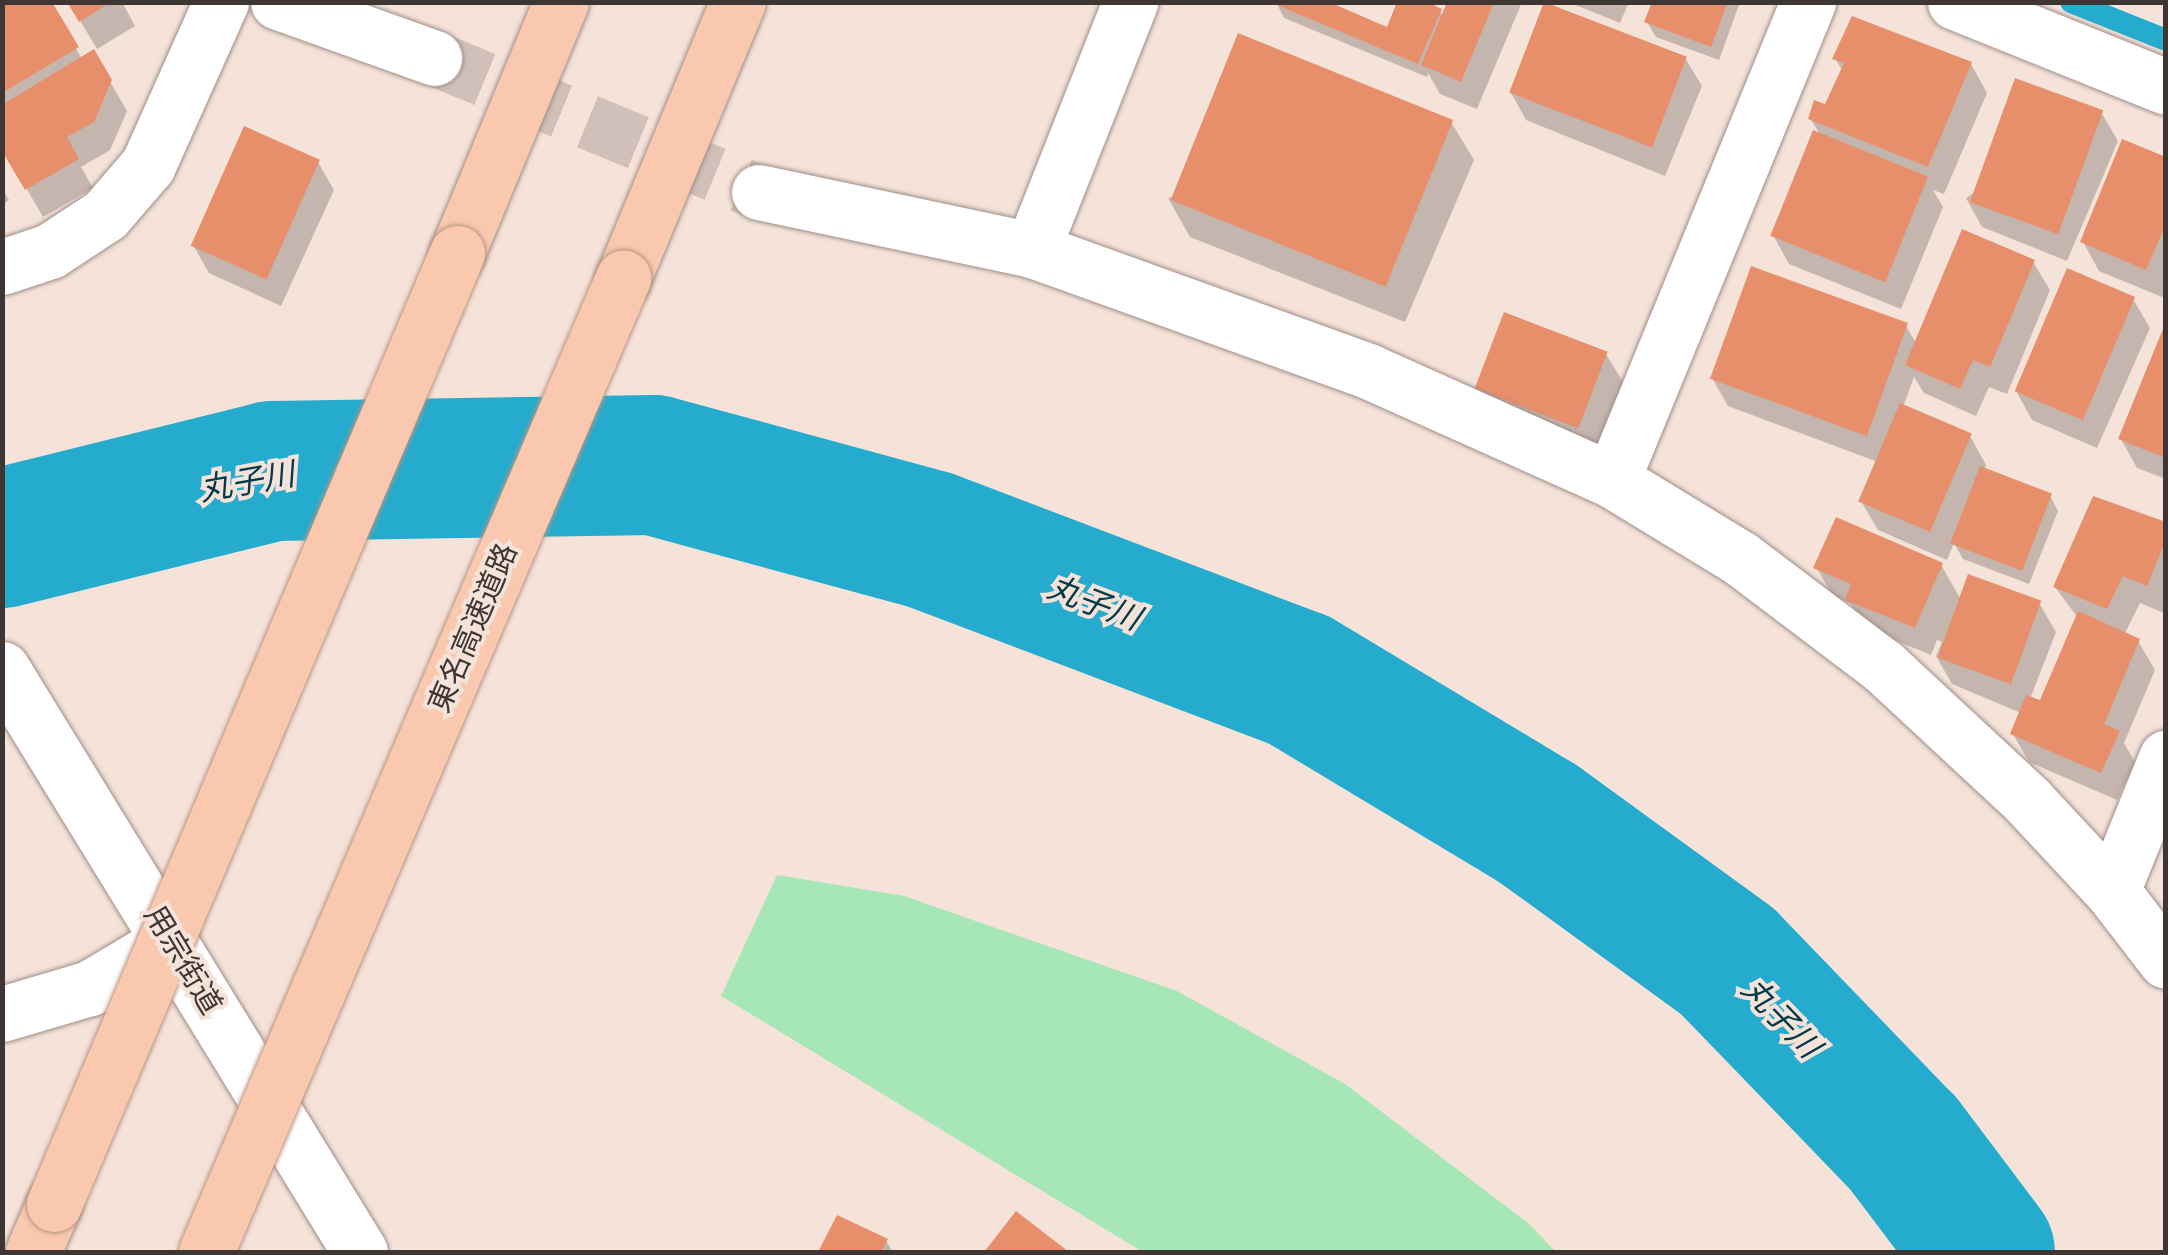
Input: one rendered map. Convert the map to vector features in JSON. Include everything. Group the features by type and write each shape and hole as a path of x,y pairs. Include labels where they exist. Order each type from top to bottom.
{"highway":[{"path":"44,1228 561,2"},
{"name":"東名高速道路","path":"206,1252 738,2"}],"street":[{"path":"2,267 50,251 106,215 148,165 220,2"},
{"path":"278,2 434,58"},
{"path":"1032,250 1130,2"},
{"path":"1612,480 1808,2"},
{"path":"1956,2 2166,87"},
{"path":"758,192 1032,250 1368,371 1612,480 1740,558 1884,666 2027,800 2112,891 2166,961"},
{"name":"用宗街道","path":"2,670 360,1252"},
{"path":"2112,891 2166,758"},
{"path":"2,1014 90,988 171,940"}],"green space":[{"path":"777,875 904,896 1177,991 1345,1084 1528,1223 1556,1252 1143,1252 721,996"}],"building":[{"path":"2,2 52,2 79,47 2,93"},
{"path":"67,2 111,2 79,22"},
{"path":"1329,2 1387,27 1397,2 1427,2 1442,9 1418,64 1272,3"},
{"path":"1447,2 1494,2 1461,82 1421,65"},
{"path":"1544,2 1687,57 1652,147 1509,93"},
{"path":"1652,2 1728,2 1711,47 1644,22"},
{"path":"1852,16 1972,62 1928,167 1808,119 1814,100 1825,104 1844,63 1832,59"},
{"path":"1238,33 1453,120 1386,287 1171,200"},
{"path":"94,49 112,80 94,122 67,137 79,159 25,190 2,151 2,105"},
{"path":"2015,78 2103,110 2058,234 1970,202"},
{"path":"244,126 320,160 267,279 191,246"},
{"path":"1813,130 1928,176 1885,282 1770,236"},
{"path":"2122,139 2166,157 2166,223 2146,270 2080,242"},
{"path":"1962,229 2035,260 1990,367 1973,360 1960,389 1905,365"},
{"path":"1751,266 1908,323 1867,436 1710,379"},
{"path":"2067,268 2135,297 2083,420 2015,391"},
{"path":"1504,312 1608,352 1578,428 1475,389"},
{"path":"2166,324 2166,458 2118,439"},
{"path":"1900,403 1972,433 1930,532 1858,501"},
{"path":"1980,466 2052,494 2022,571 1950,543"},
{"path":"2093,496 2166,522 2166,540 2147,586 2123,576 2107,609 2053,587"},
{"path":"1836,517 1943,563 1915,628 1845,600 1851,584 1813,568"},
{"path":"1968,574 2041,601 2011,684 1938,658"},
{"path":"2078,611 2140,639 2104,724 2120,731 2101,773 2010,734 2026,695 2040,700"},
{"path":"1016,1211 1069,1252 984,1252"},
{"path":"837,1215 888,1239 881,1252 818,1252"}],"waterway":[{"path":"2071,2 2166,40"},
{"name":"丸子川","path":"2,538 272,471 654,465 930,540 1299,680 1537,823 1728,962 1903,1143 1985,1252"}],"tunnel":[{"path":"434,58 759,192"}]}
